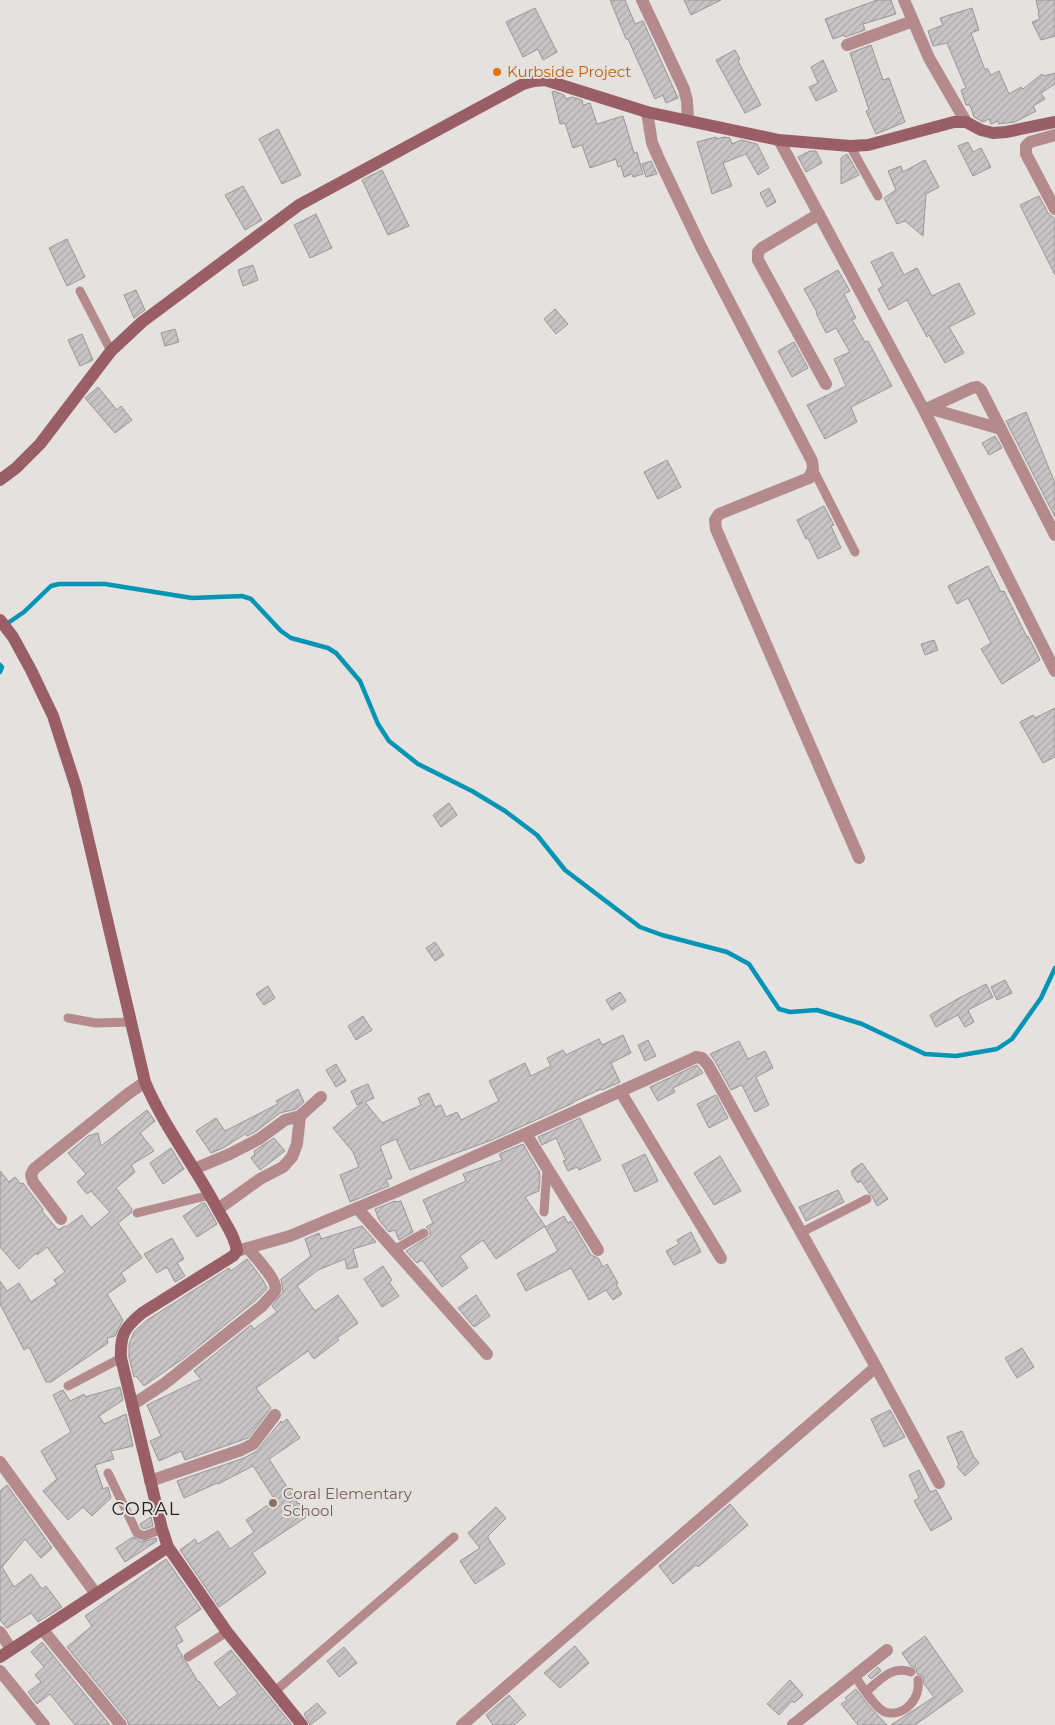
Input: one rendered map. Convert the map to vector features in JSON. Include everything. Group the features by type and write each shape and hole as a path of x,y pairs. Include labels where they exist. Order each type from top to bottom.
{"street":[{"path":"642,0 684,89 688,120"},
{"path":"904,0 942,82 966,122 980,130 993,133 1055,122"},
{"path":"846,45 913,21"},
{"path":"0,480 16,468 40,444 111,351 142,322 298,205 523,84 545,80 648,112 779,140 850,146 868,145 954,122 966,122"},
{"path":"648,112 652,143 659,159 701,248 812,462 813,470 809,478 719,514 715,520 716,529 859,858"},
{"path":"1055,135 1030,142 1026,146 1026,154 1055,209"},
{"path":"779,140 926,409 1055,671"},
{"path":"819,214 762,248 758,252 758,260 826,384"},
{"path":"926,409 977,387 981,390 1055,534"},
{"path":"926,409 1001,429"},
{"path":"0,620 13,637 49,708 76,787 145,1082 235,1242 272,1278 276,1285 275,1290 262,1306 164,1384 132,1404"},
{"path":"302,1725 226,1632 168,1547 150,1482 121,1358 121,1343 128,1324 242,1250 290,1236 357,1208 696,1057 702,1058 708,1065 939,1483"},
{"path":"61,1219 33,1182 31,1175 34,1169 128,1093 145,1082"},
{"path":"620,1091 721,1258"},
{"path":"194,1169 259,1139 285,1120 300,1116 321,1097"},
{"path":"218,1209 260,1179 283,1167 292,1157 297,1144 300,1116"},
{"path":"526,1134 598,1250"},
{"path":"357,1208 487,1354"},
{"path":"462,1725 876,1366"},
{"path":"150,1482 253,1444 275,1415"},
{"path":"0,1462 96,1594"},
{"path":"0,1657 168,1547"},
{"path":"42,1629 121,1725"},
{"path":"0,1632 12,1650"},
{"path":"793,1725 887,1650"},
{"path":"0,1671 44,1725"}],"lane":[{"path":"850,146 878,196"},
{"path":"80,292 111,351"},
{"path":"813,470 855,552"},
{"path":"68,1018 96,1023 131,1022"},
{"path":"544,1212 547,1170"},
{"path":"137,1214 210,1195"},
{"path":"802,1232 868,1199"},
{"path":"394,1250 424,1233"},
{"path":"68,1386 121,1358"},
{"path":"108,1473 137,1533 144,1536 162,1529"},
{"path":"274,1692 454,1537"},
{"path":"188,1657 226,1632"},
{"path":"867,1691 894,1671 903,1669 911,1672"},
{"path":"855,1676 878,1707 885,1712 902,1710 917,1698 918,1680"}],"building":[{"path":"610,0 625,0 635,24 643,21 678,98 666,103 663,95 655,99 628,39 626,39"},
{"path":"684,0 721,0 691,15"},
{"path":"877,0 891,0 896,14 863,24 865,30 833,39 825,19"},
{"path":"1036,0 1055,0 1055,36 1041,40 1032,22 1040,19"},
{"path":"535,8 557,52 543,60 538,49 523,57 506,22"},
{"path":"972,8 979,30 971,33 985,70 987,68 991,75 999,71 1009,94 1021,87 1023,89 1042,74 1044,76 1055,73 1055,84 1041,93 1045,99 1033,106 1036,111 1015,122 999,124 998,121 991,124 989,119 983,122 974,117 970,105 966,105 961,90 966,88 947,43 933,46 928,31 943,25 940,18"},
{"path":"871,45 883,80 889,78 905,122 876,134 866,111 869,110 850,53"},
{"path":"735,50 740,59 738,61 761,105 745,113 716,60"},
{"path":"823,60 837,91 816,101 809,87 818,83 811,67"},
{"path":"552,92 564,95 566,99 572,97 582,100 583,105 590,103 597,124 623,116 634,153 637,152 643,174 633,177 632,174 624,177 621,166 618,167 616,159 590,168 582,145 573,148 565,123 560,124"},
{"path":"278,129 301,175 282,184 259,139"},
{"path":"716,137 716,139 730,138 732,144 741,140 757,144 769,168 758,175 746,154 723,163 732,186 712,194 697,142"},
{"path":"968,142 973,152 981,148 991,167 973,176 958,146"},
{"path":"810,151 816,151 822,163 806,172 798,157"},
{"path":"847,154 859,175 841,184 841,158"},
{"path":"925,160 939,187 926,194 923,236 905,221 897,224 884,198 896,190 888,171 901,166 903,172"},
{"path":"651,161 657,174 646,177 642,164"},
{"path":"382,170 409,226 388,235 362,180"},
{"path":"243,186 262,220 245,230 225,195"},
{"path":"769,188 776,202 767,207 760,193"},
{"path":"1039,196 1048,213 1055,219 1055,275 1020,205"},
{"path":"316,214 332,248 310,258 294,225"},
{"path":"67,239 85,277 67,286 49,248"},
{"path":"892,252 904,275 917,268 932,296 959,283 975,314 949,327 964,353 945,363 929,335 927,337 907,300 889,310 878,289 883,286 871,262"},
{"path":"253,265 258,280 243,286 238,270"},
{"path":"838,270 850,291 844,294 856,318 852,320 865,342 868,341 892,386 851,407 857,422 825,439 807,405 846,386 834,359 850,352 836,328 826,333 804,289"},
{"path":"136,290 145,310 134,318 124,295"},
{"path":"555,309 568,324 556,334 544,319"},
{"path":"175,329 179,342 165,346 161,333"},
{"path":"82,334 93,360 80,366 68,340"},
{"path":"794,342 808,368 792,377 778,351"},
{"path":"98,387 117,410 121,406 132,420 115,433 85,398"},
{"path":"1026,412 1055,483 1055,517 1006,421"},
{"path":"995,436 1002,448 989,455 982,443"},
{"path":"667,460 681,487 658,499 644,472"},
{"path":"824,506 834,525 831,526 841,548 818,559 797,520"},
{"path":"988,566 1001,592 1004,591 1040,660 1002,684 981,649 991,643 968,598 957,604 948,586"},
{"path":"934,640 938,650 925,655 921,644"},
{"path":"1055,708 1055,757 1043,763 1020,722 1033,715 1035,718"},
{"path":"449,803 457,815 441,827 433,815"},
{"path":"435,942 444,955 435,961 426,948"},
{"path":"1005,980 1012,993 997,1000 991,987"},
{"path":"986,984 993,997 968,1010 974,1022 965,1027 958,1015 936,1027 930,1015"},
{"path":"268,986 275,998 264,1005 256,994"},
{"path":"620,992 626,1001 612,1010 606,1000"},
{"path":"363,1016 372,1030 356,1040 348,1026"},
{"path":"623,1035 631,1053 611,1063 620,1082 492,1140 410,1170 396,1139 380,1146 392,1178 386,1180 389,1186 350,1202 340,1175 359,1167 353,1152 333,1128 363,1102 357,1105 351,1091 368,1084 374,1098 365,1102 382,1123 421,1105 418,1098 429,1093 435,1107 441,1105 446,1117 457,1112 461,1120 499,1101 489,1081 525,1063 531,1076 551,1066 547,1058 563,1050 566,1055 599,1039 602,1045"},
{"path":"648,1040 656,1056 645,1061 638,1045"},
{"path":"739,1041 748,1059 765,1051 773,1068 756,1077 769,1105 755,1112 742,1085 731,1090 710,1054"},
{"path":"336,1064 346,1081 336,1087 326,1070"},
{"path":"697,1065 703,1073 673,1088 675,1092 658,1101 650,1087"},
{"path":"298,1089 304,1102 296,1109 280,1113 255,1132 247,1136 245,1134 211,1153 196,1131 216,1118 225,1131 278,1104 276,1101"},
{"path":"716,1095 728,1118 709,1128 697,1104"},
{"path":"147,1110 155,1121 140,1133 154,1151 131,1165 135,1172 116,1188 132,1209 131,1213 118,1223 142,1258 121,1273 126,1281 107,1294 123,1320 115,1336 107,1338 108,1343 51,1382 46,1382 29,1347 24,1350 0,1304 0,1281 7,1291 19,1283 31,1302 57,1284 54,1280 65,1272 47,1247 37,1255 36,1253 19,1269 0,1247 0,1171 9,1182 15,1177 21,1184 23,1183 58,1230 66,1227 82,1215 91,1228 110,1212 91,1191 87,1194 77,1182 86,1174 68,1153 88,1136 98,1133 101,1146"},
{"path":"580,1118 601,1160 579,1170 577,1167 568,1171 563,1161 566,1160 556,1138 542,1145 538,1137"},
{"path":"274,1138 285,1151 260,1170 251,1158 255,1154 254,1151"},
{"path":"523,1144 540,1173 539,1191 525,1197 545,1226 496,1259 483,1240 460,1256 468,1268 442,1287 422,1260 417,1263 406,1251 430,1236 430,1230 426,1227 433,1223 423,1200 466,1181 463,1174 502,1160 499,1154"},
{"path":"171,1148 184,1169 163,1184 150,1163"},
{"path":"645,1154 658,1181 635,1192 622,1165"},
{"path":"720,1156 741,1191 714,1205 694,1173"},
{"path":"862,1163 888,1199 877,1206 861,1181 858,1183 852,1175 852,1170"},
{"path":"838,1190 844,1202 806,1221 799,1207"},
{"path":"395,1201 401,1201 413,1232 399,1240 395,1230 389,1232 379,1220 375,1209"},
{"path":"202,1203 205,1203 217,1224 197,1237 183,1216"},
{"path":"564,1216 568,1223 571,1221 591,1255 598,1258 603,1267 607,1264 622,1294 613,1300 606,1290 589,1300 571,1268 526,1291 517,1274 558,1251 545,1227"},
{"path":"362,1226 376,1242 353,1249 358,1267 347,1269 345,1259 318,1270 297,1286 315,1311 338,1295 358,1323 337,1338 339,1340 314,1359 308,1351 256,1388 271,1408 248,1438 185,1460 181,1451 159,1461 150,1441 161,1436 147,1405 201,1379 194,1371 251,1325 254,1329 277,1312 272,1306 283,1292 281,1279 311,1256 305,1239 319,1233 321,1239"},
{"path":"691,1232 701,1252 674,1265 666,1251 679,1244 677,1240"},
{"path":"172,1238 184,1259 177,1263 185,1276 175,1282 167,1267 157,1273 144,1254"},
{"path":"247,1259 263,1280 267,1288 266,1290 184,1358 144,1386 136,1376 134,1377 129,1357 129,1344 134,1332 147,1320 229,1268 231,1271"},
{"path":"383,1266 392,1280 389,1282 399,1296 382,1307 364,1279"},
{"path":"476,1295 490,1316 474,1327 458,1308"},
{"path":"1022,1348 1034,1367 1017,1378 1005,1358"},
{"path":"120,1387 123,1400 99,1416 104,1424 126,1414 133,1446 111,1451 114,1459 95,1465 103,1489 108,1487 111,1498 92,1516 83,1507 68,1520 43,1491 57,1479 41,1451 71,1432 53,1395 63,1390 70,1401 84,1394 85,1397"},
{"path":"890,1410 905,1437 884,1447 871,1419"},
{"path":"287,1419 300,1438 269,1459 308,1516 252,1553 266,1573 219,1607 180,1550 195,1539 198,1544 218,1531 230,1549 254,1532 246,1520 275,1500 253,1466 218,1484 184,1498 177,1481 244,1458 257,1451 281,1421 282,1423"},
{"path":"962,1431 974,1457 979,1463 965,1476 957,1467 959,1465 947,1437"},
{"path":"919,1470 930,1492 936,1490 952,1519 931,1531 914,1501 919,1498 909,1475"},
{"path":"7,1485 52,1548 41,1558 25,1539 2,1567 14,1587 31,1574 42,1589 46,1586 62,1607 38,1622 31,1613 7,1628 0,1620 0,1491"},
{"path":"730,1504 748,1525 698,1567 696,1565 673,1584 659,1566"},
{"path":"496,1507 506,1518 488,1538 505,1564 475,1584 460,1561 480,1548 468,1533"},
{"path":"151,1517 153,1526 142,1528 140,1524"},
{"path":"133,1537 142,1542 156,1538 157,1541 125,1562 116,1548"},
{"path":"166,1559 201,1609 175,1627 183,1641 176,1645 183,1660 187,1663 198,1682 219,1708 238,1694 214,1663 231,1650 292,1725 129,1725 127,1720 67,1647 92,1626 85,1616"},
{"path":"925,1636 963,1691 915,1725 891,1725 934,1697 924,1684 923,1676 917,1674 916,1668 911,1666 902,1653"},
{"path":"42,1642 110,1725 75,1725 50,1694 37,1704 28,1692 41,1682 35,1675 44,1667 31,1652"},
{"path":"575,1646 589,1663 560,1688 544,1673"},
{"path":"344,1647 357,1663 339,1677 327,1661"},
{"path":"878,1667 881,1671 871,1679 868,1676"},
{"path":"790,1680 803,1695 794,1703 792,1701 779,1715 767,1704"},
{"path":"856,1689 887,1725 858,1725 841,1704"},
{"path":"509,1695 526,1715 514,1725 493,1725 486,1715"},
{"path":"317,1703 326,1713 310,1725 304,1714"}],"waterway":[{"path":"5,625 24,612 51,586 59,584 105,584 192,598 242,596 251,599 281,631 291,638 328,648 336,653 360,681 378,724 389,741 418,764 472,791 505,811 537,835 565,870 640,927 662,935 727,952 749,964 779,1009 790,1012 817,1010 862,1024 925,1054 956,1056 997,1049 1012,1039 1041,998 1055,968"},
{"path":"0,665 2,667 0,672"}],"place":[{"name":"Kurbside Project","path":"497,72"},
{"name":"Coral Elementary School","path":"273,1503"}],"district":[{"name":"CORAL","path":"146,1509"}]}
